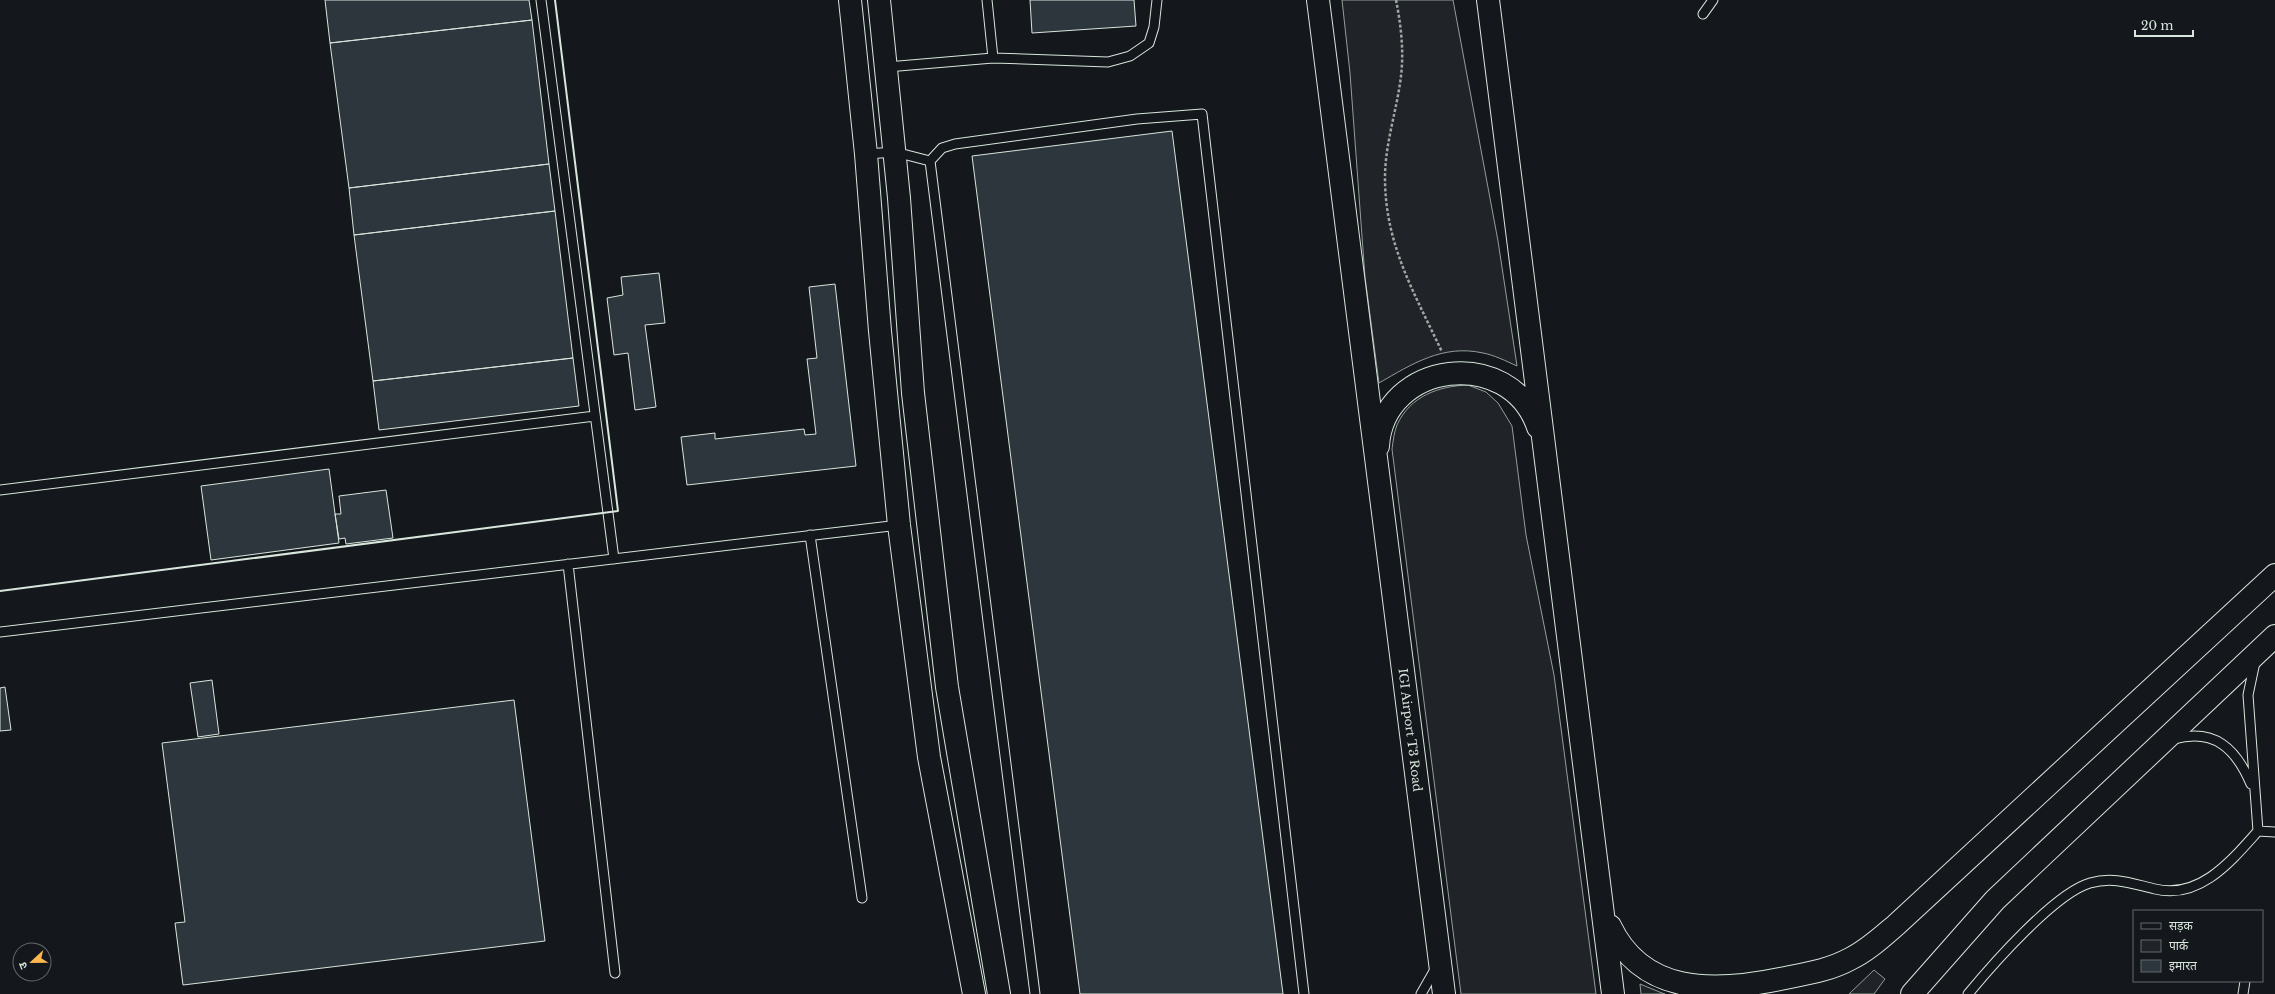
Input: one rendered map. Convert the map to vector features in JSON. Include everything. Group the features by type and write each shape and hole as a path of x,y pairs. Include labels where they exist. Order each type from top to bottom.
{"main road":[{"path":"850,0 866,154 880,331 899,525 929,757 974,994"},
{"path":"879,0 895,152 913,393 947,688 998,994"},
{"path":"1318,0 1376,465"},
{"path":"1488,0 1614,994"},
{"path":"1376,465 1378,436 1390,410 1395,404 1410,389 1435,376 1464,372 1492,378 1517,393 1534,416 1544,443"},
{"name":"IGI Airport T3 Road","path":"1376,465 1444,994"},
{"path":"1603,910 1615,939 1625,954 1639,969 1657,979 1680,987 1709,990 1733,988 1825,970 1850,960 1872,945 1896,925 2275,576"},
{"path":"1912,994 1995,900 2154,748 2275,636"}],"lane":[{"path":"541,0 614,559"},
{"path":"987,0 994,58"},
{"path":"886,67 994,58 1108,62 1130,56 1149,43 1154,27 1157,0"},
{"path":"1703,14 1713,0"},
{"path":"1035,994 930,161 942,148 955,144 1137,119 1202,114 1304,994"},
{"path":"866,154 895,152 930,161"},
{"path":"0,490 595,416"},
{"path":"0,632 899,525"},
{"path":"810,535 862,898"},
{"path":"568,564 615,972"},
{"path":"1968,994 1993,965 2054,905 2079,887 2097,881 2116,880 2169,891 2197,885 2223,868 2258,831 2248,695 2249,680 2259,651"},
{"path":"2154,748 2172,739 2186,736 2202,735 2217,741 2228,747 2238,757 2254,791"},
{"path":"2258,831 2275,832"},
{"path":"1421,994 1440,960"},
{"path":"2243,994 2245,982"}],"path":[{"path":"1396,0 1401,29 1402,57 1401,75 1387,150 1385,177 1388,222 1402,268 1442,352"}],"green space":[{"path":"1342,0 1453,0 1498,241 1517,366 1487,354 1468,351 1455,351 1428,358 1416,363 1379,383 1365,277 1350,73"},
{"path":"1468,385 1486,392 1498,403 1512,426 1526,535 1554,675 1596,994 1461,994 1392,449 1397,425 1403,415 1418,400 1426,394 1436,390"},
{"path":"1874,970 1885,979 1874,994 1849,994"},
{"path":"1640,984 1662,993 1665,994 1641,994"}],"building":[{"path":"325,0 529,0 532,20 330,43"},
{"path":"1030,0 1134,0 1136,26 1032,33"},
{"path":"532,20 549,164 349,188 330,43"},
{"path":"1172,131 1283,994 1080,994 972,156"},
{"path":"549,164 555,211 354,235 349,188"},
{"path":"555,211 573,358 373,381 354,235"},
{"path":"659,273 665,323 645,325 656,407 635,410 628,353 614,355 607,298 623,295 621,277"},
{"path":"835,284 856,466 687,485 681,437 715,433 715,439 804,429 805,435 816,434 807,359 817,358 809,287"},
{"path":"573,358 579,406 379,430 373,381"},
{"path":"329,469 339,543 211,560 201,486"},
{"path":"386,490 393,538 346,544 345,538 339,539 335,514 341,514 339,496"},
{"path":"212,680 219,734 198,737 190,683"},
{"path":"5,687 11,730 0,731 0,688"},
{"path":"514,700 545,941 183,985 175,923 185,922 162,743"}],"wall":[{"path":"0,591 618,511 555,0"}]}
